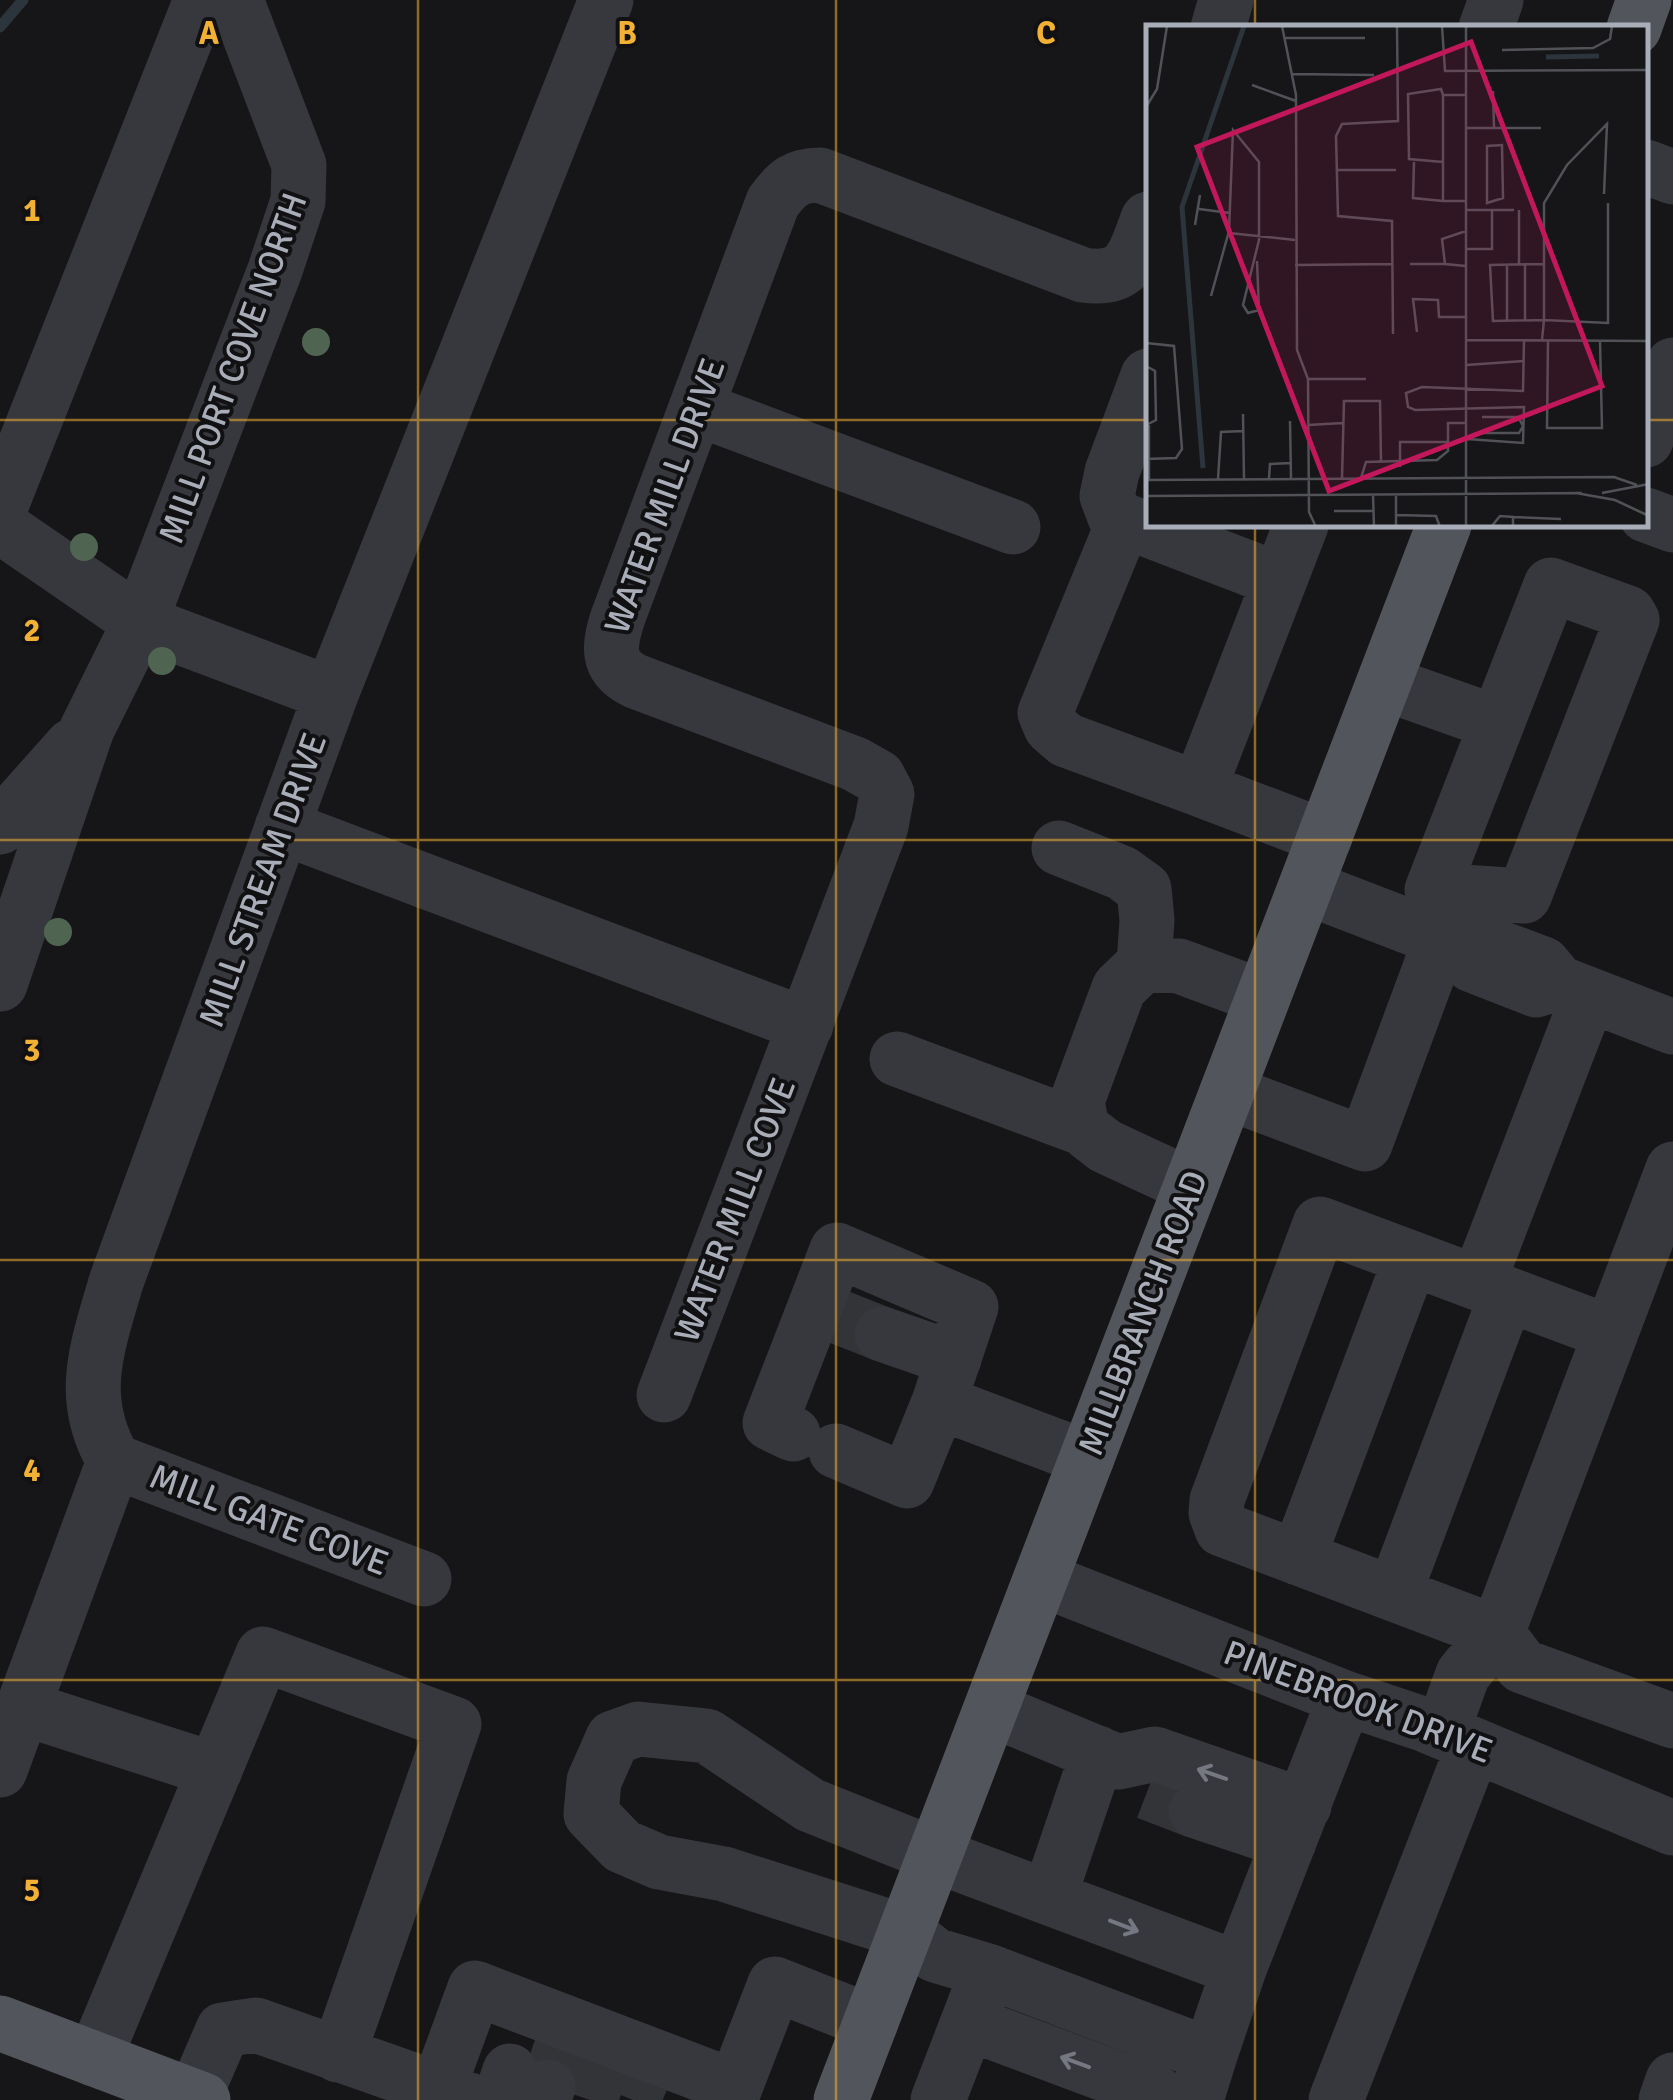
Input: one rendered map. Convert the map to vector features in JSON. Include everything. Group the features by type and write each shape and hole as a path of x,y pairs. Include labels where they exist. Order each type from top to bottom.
{"main road":[{"path":"1635,25 1644,0"},
{"name":"MILLBRANCH ROAD","path":"841,2100 1443,528"},
{"path":"0,2023 198,2098"}],"street":[{"name":"MILL STREAM DRIVE","path":"114,1462 93,1414 92,1390 104,1324 168,1134 331,694 606,0"},
{"path":"1219,25 1226,0"},
{"path":"1487,25 1496,0"},
{"path":"0,508 19,407 225,1"},
{"name":"MILL PORT COVE NORTH","path":"87,729 140,622 276,270 301,188 295,154 225,1"},
{"path":"1648,168 1673,177"},
{"name":"WATER MILL DRIVE","path":"806,1025 881,826 888,794 882,783 855,764 635,681 617,669 610,652 613,634 774,202 786,184 802,175 820,175 1099,277 1122,271 1133,257 1146,224"},
{"path":"1648,434 1673,365"},
{"path":"1146,381 1112,472 1107,496 1115,518 1280,580"},
{"path":"696,408 1013,527"},
{"path":"1648,516 1673,526"},
{"path":"1124,521 1045,713 1051,727 1066,740 1324,837"},
{"path":"0,526 140,622 331,694"},
{"path":"1198,789 1300,528"},
{"path":"1551,584 1628,612 1632,620 1524,896 1432,890 1476,779 1497,723 1551,584"},
{"path":"1384,683 1497,723"},
{"path":"0,827 87,729"},
{"path":"0,984 87,729"},
{"path":"282,827 806,1025"},
{"path":"1059,848 1122,873 1144,890 1147,920 1144,964 1119,988 1077,1100 1082,1128"},
{"path":"1306,888 1451,942 1472,966 1536,990 1574,989 1673,1027"},
{"path":"1227,1092 1365,1144 1451,942"},
{"path":"1144,964 1179,966 1263,998"},
{"path":"1394,1594 1492,1289 1574,989"},
{"name":"WATER MILL COVE","path":"664,1395 806,1025"},
{"path":"897,1060 1082,1128 1106,1146 1191,1186"},
{"path":"1336,2100 1458,1738 1463,1674 1496,1633 1673,1169"},
{"path":"1610,1333 1320,1224 1217,1500 1216,1513 1222,1528 1496,1633 1522,1666 1673,1721"},
{"path":"838,1250 971,1307 946,1380 907,1482 770,1423 845,1320 838,1250"},
{"path":"1298,1558 1411,1258"},
{"path":"845,1320 1087,1458"},
{"path":"0,1770 114,1462"},
{"name":"MILL GATE COVE","path":"114,1462 424,1578"},
{"name":"PINEBROOK DRIVE","path":"1041,1579 1458,1738 1673,1828"},
{"path":"94,2059 263,1654 454,1724 338,2054"},
{"path":"1177,2090 1240,1969 1345,1698"},
{"path":"23,1708 214,1770"},
{"path":"991,1709 1140,1780 1297,1824"},
{"path":"1177,2090 988,1971 935,1955 905,1932 724,1874 659,1862 622,1846 590,1814 594,1781 613,1738 638,1729 708,1736 810,1804 1240,1969"},
{"path":"1049,1898 1140,1780 1155,1754 1297,1824"},
{"path":"938,2100 988,1971"},
{"path":"198,2098 224,2030 256,2025 338,2054 543,2067 733,2093 775,1984 871,2022"},
{"path":"968,2022 1177,2090"},
{"path":"1666,2100 1673,2080"}],"waterway":[{"path":"0,27 23,0"}],"tunnel":[{"path":"839,1317 882,1334"},
{"path":"1147,1792 1196,1811"},
{"path":"548,2087 562,2046"},
{"path":"590,2100 603,2063"},
{"path":"633,2100 642,2078"}]}
